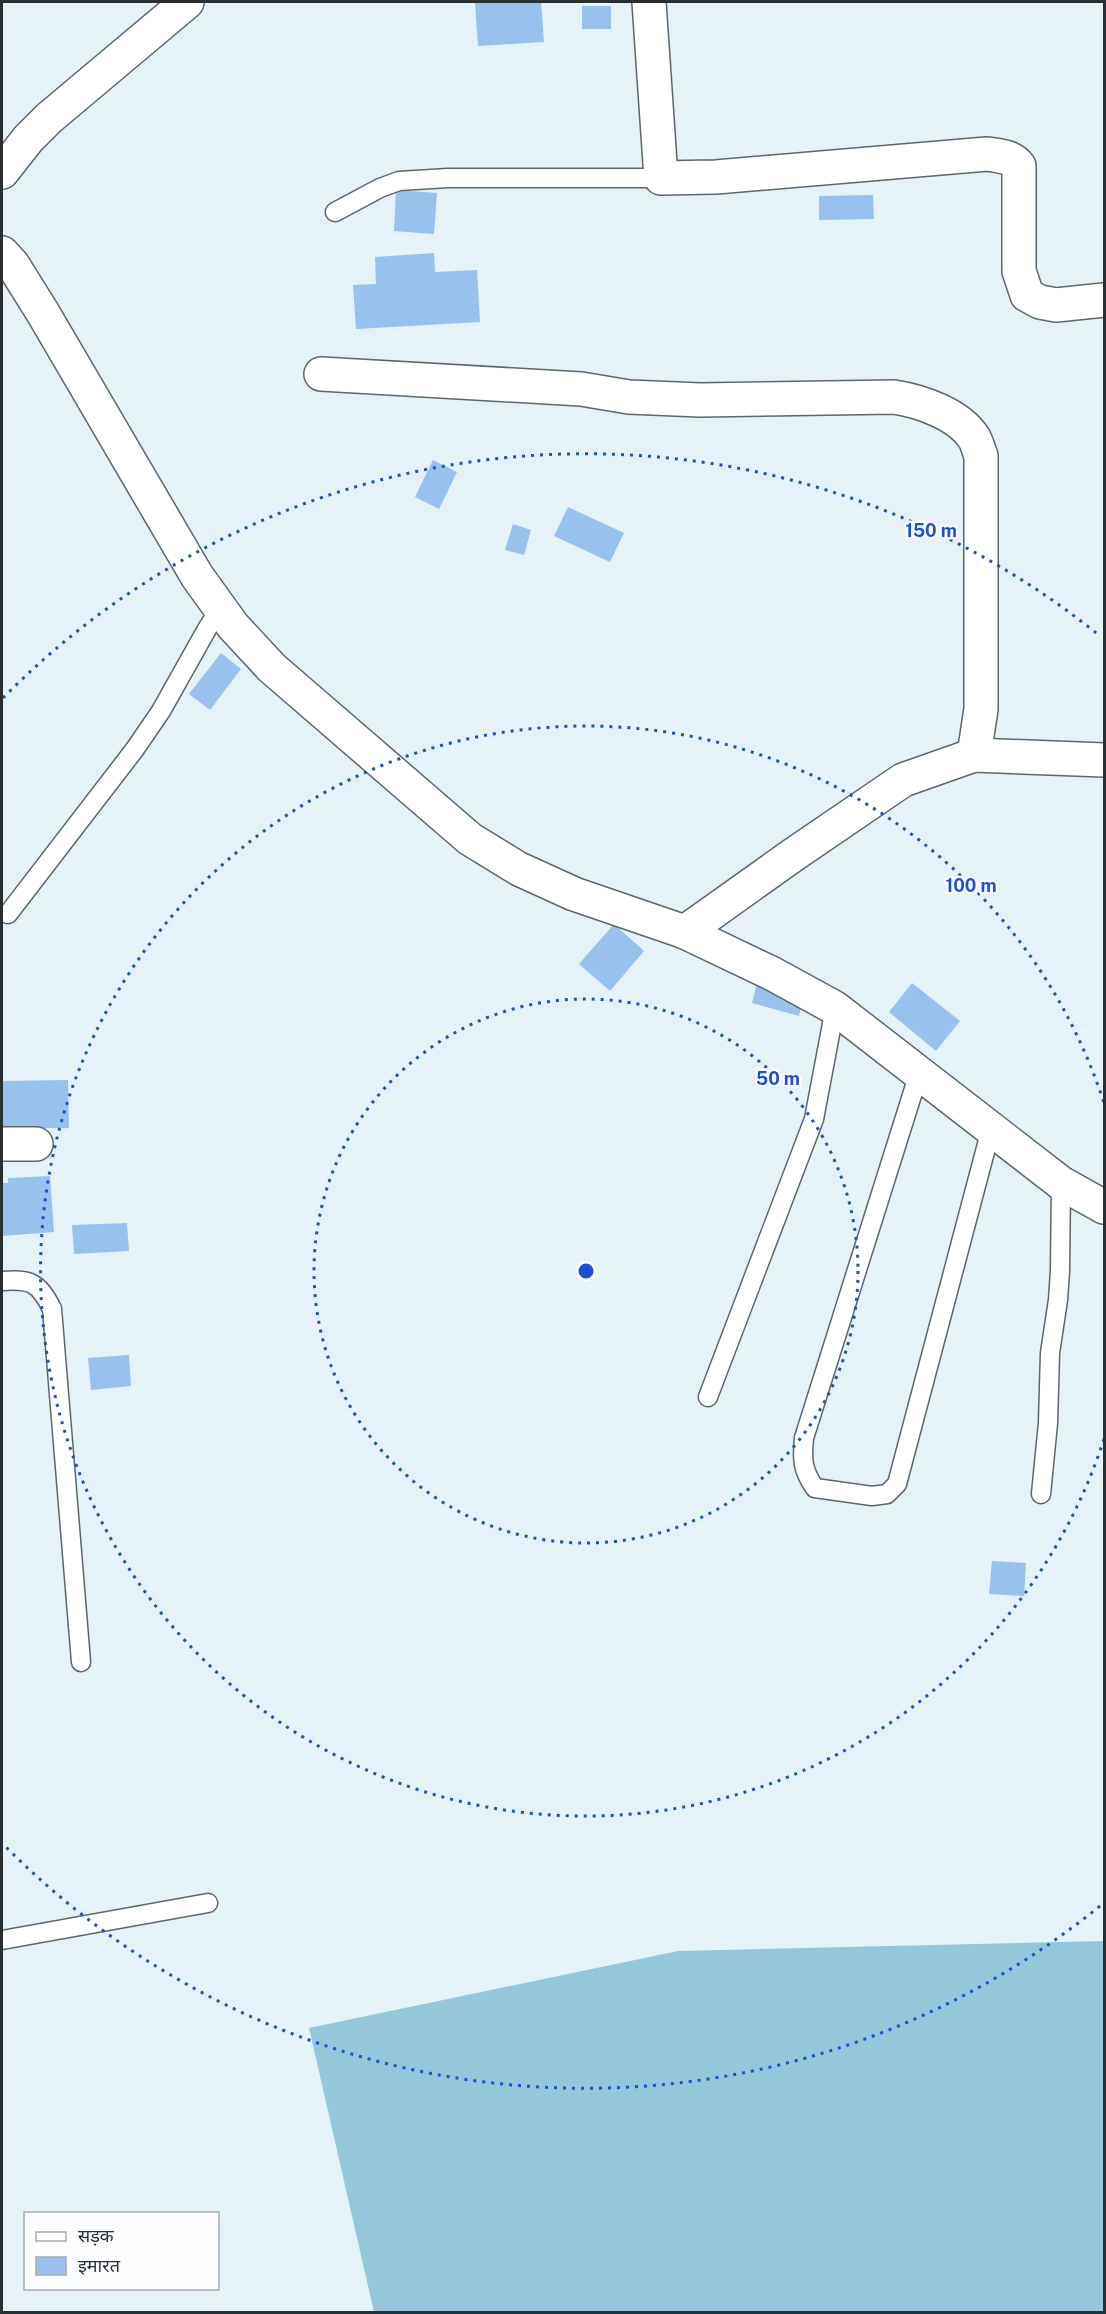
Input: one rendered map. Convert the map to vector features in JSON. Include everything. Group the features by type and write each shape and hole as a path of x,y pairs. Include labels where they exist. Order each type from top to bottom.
{"street":[{"path":"2,172 27,139 48,118 187,2"},
{"path":"648,2 661,178 716,177 987,154 1006,157 1015,161 1019,166 1019,271 1027,294 1040,302 1056,306 1104,300"},
{"path":"2,253 13,265 43,313 197,576 233,626 272,668 470,839 519,869 574,894 685,933 772,974 835,1008 1061,1183 1104,1207"},
{"path":"321,374 581,389 629,397 700,400 894,397 917,401 932,407 959,423 974,438 981,456 981,709 975,755"},
{"path":"685,933 793,855 903,780 975,755 1104,760"},
{"path":"2,1144 36,1144"}],"lane":[{"path":"335,212 380,188 399,182 448,178 661,178"},
{"path":"8,914 135,749 161,711 220,609"},
{"path":"708,1397 814,1119 835,1008"},
{"path":"919,1073 804,1438 803,1457 806,1475 815,1488 872,1496 887,1494 897,1484 991,1129"},
{"path":"1041,1494 1048,1423 1050,1353 1060,1271 1061,1183"},
{"path":"2,1281 22,1280 36,1285 46,1296 52,1309 81,1662"},
{"path":"2,1940 208,1903"}],"shaded area":[{"path":"1104,1941 1104,2312 374,2312 309,2028 678,1951"}],"building":[{"path":"475,2 541,2 544,42 478,46"},
{"path":"582,6 611,6 611,29 582,29"},
{"path":"396,190 437,193 434,234 394,231"},
{"path":"873,195 874,219 819,220 819,196"},
{"path":"434,253 435,272 477,270 480,322 356,329 353,285 376,284 375,257"},
{"path":"433,460 457,472 439,509 415,497"},
{"path":"568,507 624,533 610,562 554,536"},
{"path":"513,524 531,530 524,555 505,550"},
{"path":"221,653 241,669 210,710 189,694"},
{"path":"614,924 644,951 610,991 579,964"},
{"path":"757,983 804,997 799,1016 752,1003"},
{"path":"912,983 960,1021 936,1051 889,1012"},
{"path":"68,1080 69,1128 2,1128 2,1081"},
{"path":"50,1176 54,1232 2,1236 2,1183 8,1183 8,1178"},
{"path":"127,1223 129,1251 74,1254 72,1225"},
{"path":"129,1355 131,1386 91,1390 88,1358"},
{"path":"992,1561 1026,1563 1024,1596 989,1594"}]}
